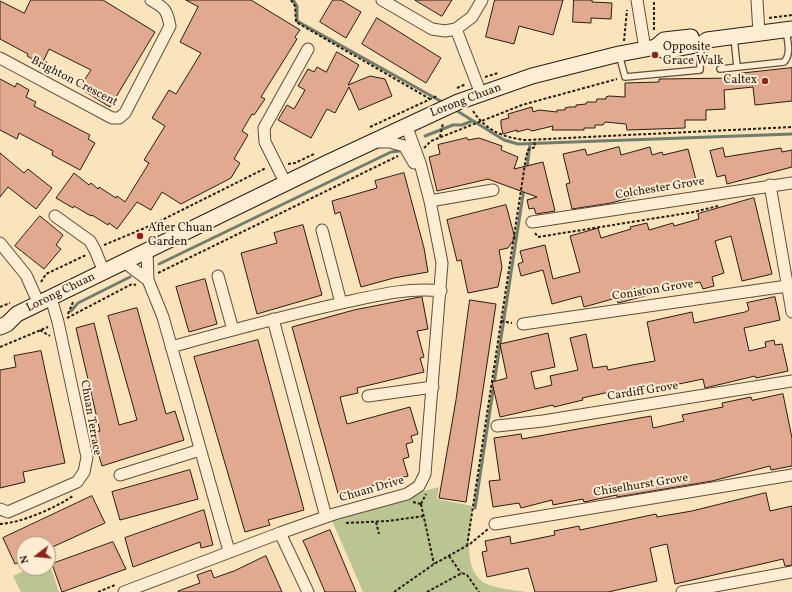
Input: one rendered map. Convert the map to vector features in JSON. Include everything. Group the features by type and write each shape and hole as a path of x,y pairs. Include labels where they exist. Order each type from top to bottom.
{"street":[{"name":"Brighton Crescent","path":"0,58 112,118 119,118 125,113 170,26 164,7 151,0"},
{"path":"382,0 432,29 445,31 456,29 472,17 482,0"},
{"path":"637,0 652,44"},
{"path":"757,0 759,33"},
{"path":"456,29 481,94"},
{"name":"Lorong Chuan","path":"0,317 14,308 104,272 286,184 367,136 406,125 458,102 621,47 652,44 664,40 703,40 789,29"},
{"path":"286,184 265,142 264,128 308,49"},
{"name":"Chuan Drive","path":"122,588 280,532 407,494 419,486 425,474 442,263 424,178 406,125"},
{"path":"367,136 404,146 424,178"},
{"name":"Colchester Grove","path":"532,222 770,185 792,183"},
{"path":"770,185 790,286 792,312"},
{"path":"430,201 493,190"},
{"name":"Lorong Chuan","path":"55,216 90,241 104,272"},
{"path":"322,230 341,303"},
{"name":"Chuan Terrace","path":"0,243 16,262 58,322 86,457 84,472 77,482 8,512 0,509"},
{"path":"147,251 148,280 163,317 229,551"},
{"path":"124,262 148,280"},
{"path":"218,276 233,330"},
{"name":"Coniston Grove","path":"523,324 790,286"},
{"path":"171,347 273,319 374,295 414,290 441,290"},
{"name":"Lorong Chuan","path":"0,327 8,324 14,308"},
{"path":"273,319 330,516"},
{"name":"Cardiff Grove","path":"497,426 543,421 792,381"},
{"path":"368,396 433,387"},
{"path":"120,475 200,450"},
{"name":"Chiselhurst Grove","path":"494,524 792,475"},
{"path":"280,532 308,592"},
{"path":"682,592 792,572"}],"lane":[{"path":"720,68 784,62 787,59 789,29"},
{"path":"734,36 737,67"},
{"path":"621,47 625,77 698,71 701,68 703,40"}],"path":[{"path":"291,0 295,6 296,22 431,99 441,109 440,138"},
{"path":"652,44 654,0"},
{"path":"621,47 627,7"},
{"path":"422,150 431,141 522,105 625,77"},
{"path":"367,136 431,99"},
{"path":"473,110 480,122 507,138 534,141 792,127"},
{"path":"467,546 516,222 528,150 535,147 534,141"},
{"path":"41,298 46,274 95,250 152,225 266,168 295,163 316,153"},
{"path":"65,319 132,284 148,280 156,274 399,155"},
{"path":"532,222 535,234 538,237 694,212 725,204"},
{"path":"0,307 14,308"},
{"path":"501,322 508,322"},
{"path":"40,330 52,337"},
{"path":"428,489 426,498 421,504 434,564"},
{"path":"0,524 11,524 63,503 75,495"},
{"path":"330,516 345,523 376,522 424,516"},
{"path":"376,522 379,534"},
{"path":"396,592 434,564 467,546 494,524"},
{"path":"448,556 460,573 467,575 479,592"},
{"path":"427,592 460,573"},
{"path":"98,592 122,588"}],"green space":[{"path":"439,487 437,499 472,506 469,550 474,571 480,579 489,585 526,592 363,592 330,516"},
{"path":"16,575 16,576 54,576 59,592 21,592 13,576"}],"building":[{"path":"31,0 103,0 155,32 110,107 79,88 91,70 49,49 42,64 27,56 28,54 0,39 0,1 24,13"},
{"path":"186,0 251,0 300,30 295,37 297,39 261,97 265,99 254,115 252,114 242,131 248,135 234,159 240,163 231,178 181,204 162,192 151,210 137,202 117,229 109,223 108,225 92,215 91,216 74,206 73,208 56,198 74,173 89,185 91,183 98,189 99,187 125,202 149,163 144,160 165,126 152,118 169,90 176,94 201,53 180,42 198,7"},
{"path":"333,0 341,0 361,12 346,38 320,22"},
{"path":"415,0 452,0 442,16"},
{"path":"495,0 563,0 553,35 519,26 514,44 486,37"},
{"path":"574,0 592,0 592,2 612,3 611,19 591,18 591,23 573,22"},
{"path":"377,18 441,58 426,83 362,44"},
{"path":"337,52 359,65 348,85 370,76 385,79 392,96 359,110 349,87 335,113 327,109 311,138 278,120 287,105 294,109 305,90 298,86 308,69 314,72 317,67 326,72"},
{"path":"792,68 792,101 755,105 753,87 724,90 725,109 706,110 706,120 685,120 685,128 627,130 626,124 605,122 603,125 595,125 595,128 584,128 584,130 552,130 553,126 532,131 528,129 517,132 517,130 503,134 501,125 501,120 509,118 508,114 532,107 533,112 539,110 557,112 557,110 565,110 565,108 576,107 576,105 586,104 587,102 596,102 597,99 606,99 606,97 609,96 625,97 625,83 659,82 659,79 737,78 737,74"},
{"path":"0,79 15,87 17,83 29,90 26,97 36,102 34,106 90,135 88,139 95,143 80,170 52,155 53,151 19,133 17,139 0,130"},
{"path":"467,138 468,140 479,138 502,146 501,150 518,157 514,169 543,162 555,211 536,214 534,208 529,209 527,200 537,197 488,179 437,191 429,157 440,154 438,145"},
{"path":"619,147 621,155 650,147 652,155 662,152 663,155 688,149 696,180 611,203 572,209 566,184 570,183 563,154 585,149 587,155"},
{"path":"723,148 725,157 781,148 782,152 792,150 792,167 727,184 725,175 717,177 710,151"},
{"path":"0,153 24,173 28,169 52,188 36,209 8,187 0,197"},
{"path":"404,173 424,248 428,272 394,278 361,287 340,212 335,214 332,201 377,188 375,181"},
{"path":"754,198 772,274 742,281 731,236 715,241 724,273 712,277 714,286 703,289 700,282 618,303 616,298 584,307 581,296 552,304 543,270 521,276 518,264 523,262 520,251 545,245 553,279 580,272 570,236 598,228 601,238 631,229 630,227 647,223 649,230 673,223 674,226 699,219 698,214"},
{"path":"506,205 515,238 508,248 499,250 502,267 498,287 468,293 461,260 457,261 447,220"},
{"path":"40,216 63,235 56,245 61,249 44,269 15,246"},
{"path":"303,225 322,295 257,314 241,253 277,243 274,233"},
{"path":"205,279 217,324 189,332 176,287"},
{"path":"422,297 428,329 417,331 424,357 420,358 424,372 357,388 358,393 340,397 347,424 410,407 418,434 411,436 413,442 406,444 409,457 403,459 408,476 364,488 365,490 339,497 292,327 354,310"},
{"path":"775,297 780,320 744,328 749,351 766,347 765,342 774,340 775,345 782,344 788,371 756,378 755,376 705,388 703,379 645,391 644,387 614,393 614,391 582,398 583,400 554,407 553,405 500,417 492,382 507,378 500,344 548,333 555,367 531,372 535,389 552,385 550,376 578,370 570,338 586,334 593,368 607,366 608,370 655,361 647,322 692,312 694,323 745,312 749,310 747,303"},
{"path":"470,300 496,304 466,502 439,498 456,400"},
{"path":"137,308 166,414 175,411 184,440 102,466 92,433 100,431 76,328 94,323 119,425 137,420 108,316"},
{"path":"258,340 304,510 268,520 270,525 245,532 194,357"},
{"path":"41,351 65,463 23,472 25,482 0,488 0,370 16,367 14,356"},
{"path":"783,394 792,438 792,466 771,470 770,466 712,481 617,497 617,495 584,502 583,499 553,505 552,500 521,508 519,503 493,507 489,481 500,480 494,438 521,434 522,439 651,416 653,428 684,421 682,415 723,407 722,403 751,397 752,400"},
{"path":"190,470 198,499 120,520 112,492"},
{"path":"766,493 770,511 792,506 792,565 785,566 783,559 675,584 667,544 650,548 657,581 608,592 535,592 528,568 487,577 482,552 487,551 485,541 510,536 511,544 555,535 554,531 579,526 580,530 656,514 657,517 692,511"},
{"path":"92,496 105,523 56,545 56,536 16,536 15,564 3,538"},
{"path":"204,510 213,545 201,548 200,542 133,567 125,538"},
{"path":"330,530 356,592 325,592 303,541"},
{"path":"113,542 126,569 62,592 56,575 56,563"},
{"path":"266,556 282,592 178,592 200,583 197,575 211,570 214,578 234,571"}],"waterway":[{"path":"293,0 297,6 297,21 444,103"},
{"path":"454,109 504,140 518,144 792,134"},
{"path":"425,136 453,125 462,125 472,121"},
{"path":"527,168 530,144"},
{"path":"159,264 391,152 400,151"},
{"path":"475,508 524,188"},
{"path":"71,311 78,303 130,277"}],"place":[{"name":"Opposite Grace Walk","path":"655,55"},
{"name":"Caltex","path":"765,81"},
{"name":"After Chuan Garden","path":"140,236"}]}
